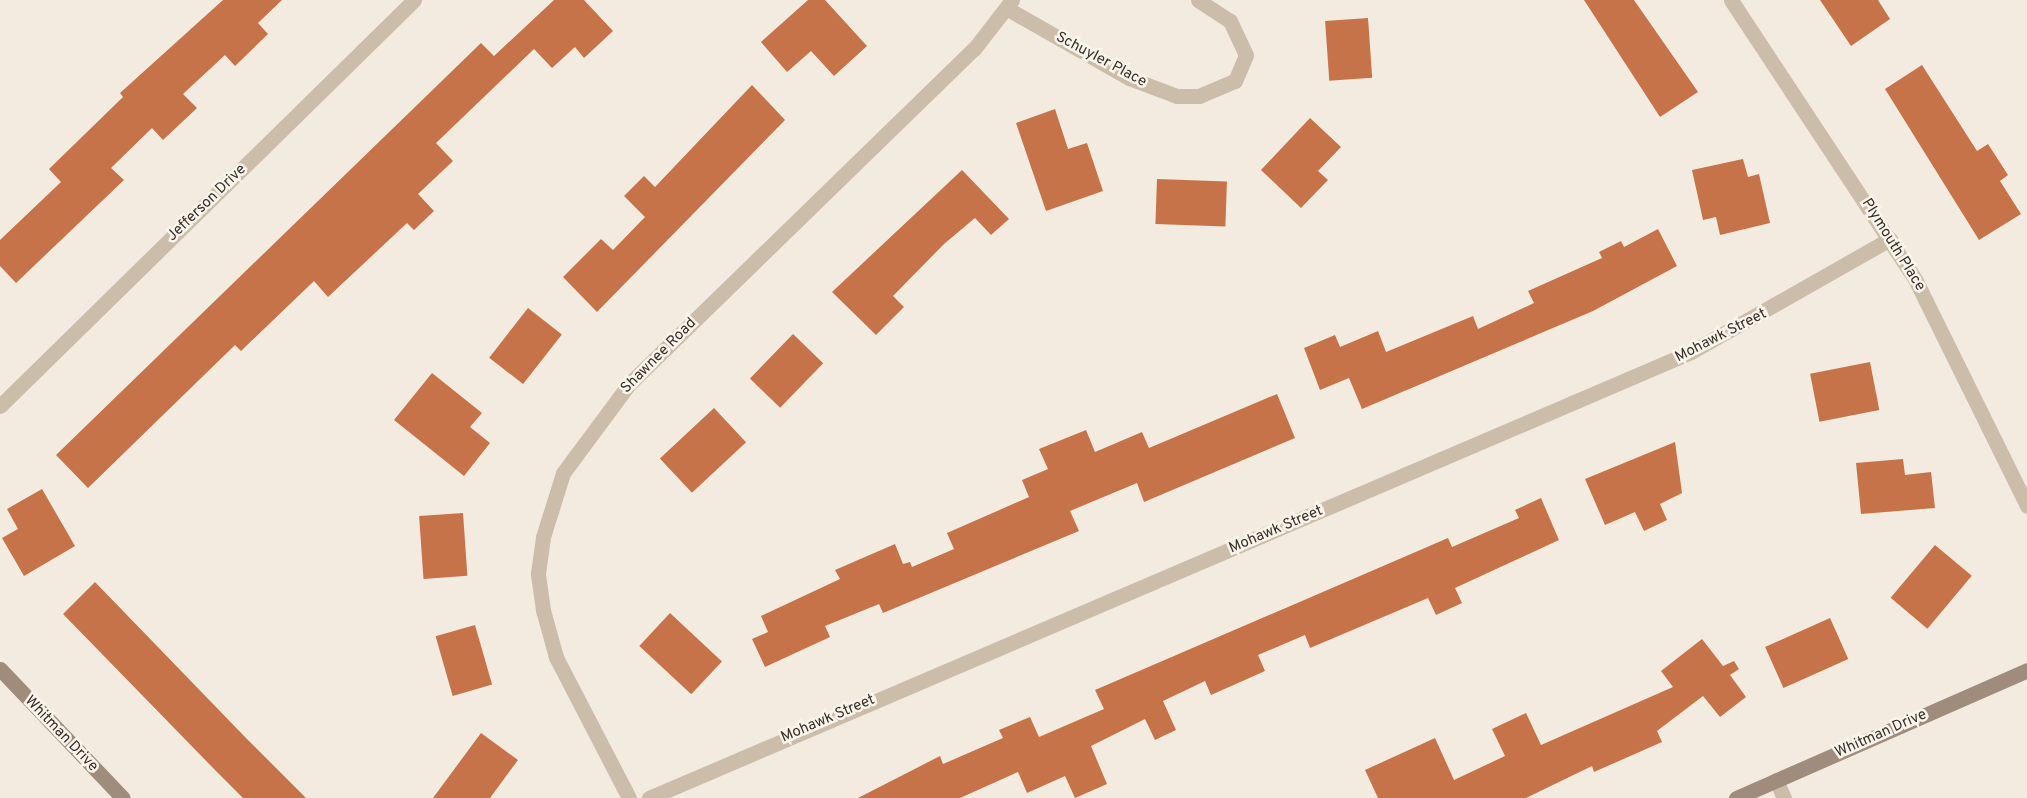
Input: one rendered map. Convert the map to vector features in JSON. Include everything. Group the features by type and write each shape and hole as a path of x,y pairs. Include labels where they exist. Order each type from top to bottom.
{"street":[{"name":"Jefferson Drive","path":"0,406 414,0"},
{"name":"Schuyler Place","path":"1009,4 1129,78 1177,96 1199,96 1235,81 1246,55 1230,21 1198,0"},
{"name":"Plymouth Place","path":"1731,0 1890,238 1939,321 2027,506"},
{"name":"Shawnee Road","path":"629,798 556,657 543,610 538,573 543,537 563,473 629,384 974,49 1009,4"},
{"name":"Mohawk Street","path":"649,798 1691,352 1890,238"},
{"name":"Whitman Drive","path":"0,669 123,798"},
{"name":"Whitman Drive","path":"1736,798 2027,670"},
{"path":"1776,780 1784,798"}],"building":[{"path":"223,0 282,0 258,23 268,34 235,66 225,55 183,94 197,108 163,140 152,128 111,168 124,180 16,283 0,266 0,240 61,182 49,169 123,97 120,93"},
{"path":"554,0 584,0 613,31 584,58 575,47 552,68 534,49 436,143 453,161 418,194 434,211 414,230 407,223 328,297 314,281 241,351 235,345 88,488 56,455 481,43 494,56"},
{"path":"808,0 825,0 867,46 834,76 811,51 787,72 761,42"},
{"path":"1584,0 1634,0 1698,92 1660,117"},
{"path":"1820,0 1878,0 1890,19 1851,46"},
{"path":"1368,18 1372,78 1329,81 1325,21"},
{"path":"1922,65 1977,151 1988,144 2008,175 2000,181 2021,214 1979,240 1885,89"},
{"path":"752,85 785,120 597,312 563,277 601,239 613,250 645,217 624,196 644,176 655,187"},
{"path":"1055,109 1068,149 1087,143 1103,191 1046,211 1016,123"},
{"path":"1310,118 1341,147 1318,171 1328,180 1301,208 1261,170"},
{"path":"1743,159 1748,177 1759,174 1770,223 1720,235 1716,217 1703,220 1692,170"},
{"path":"962,170 1009,219 991,235 975,218 944,244 893,296 904,307 876,335 832,292"},
{"path":"1157,179 1227,181 1225,226 1155,224"},
{"path":"1658,229 1677,266 1593,311 1362,409 1349,378 1320,390 1304,348 1335,335 1340,347 1378,331 1386,352 1473,316 1478,329 1534,303 1528,291 1602,258 1599,252 1621,241 1624,247"},
{"path":"528,308 562,334 523,384 489,358"},
{"path":"793,334 823,363 780,408 750,379"},
{"path":"1870,362 1879,410 1819,422 1810,374"},
{"path":"432,373 482,413 470,427 490,443 464,476 394,420"},
{"path":"1277,394 1295,438 1144,502 1137,483 1070,511 1079,531 883,613 879,604 825,626 830,637 765,667 752,639 768,632 761,616 840,579 835,570 895,544 903,564 910,562 912,567 954,549 947,533 1029,497 1022,480 1048,469 1039,449 1086,430 1095,452 1142,432 1149,448"},
{"path":"714,408 746,442 692,493 660,458"},
{"path":"1675,442 1682,493 1660,504 1667,520 1644,531 1635,512 1605,525 1585,479"},
{"path":"1903,459 1905,475 1931,472 1935,508 1861,514 1856,463"},
{"path":"42,489 75,546 24,576 2,538 18,529 7,509"},
{"path":"1541,498 1559,540 1455,588 1462,603 1436,615 1428,598 1310,648 1305,635 1258,655 1265,671 1211,695 1205,681 1163,701 1176,730 1155,740 1145,719 1091,746 1107,784 1075,798 1065,776 1027,793 1018,772 960,798 858,798 940,756 943,764 1003,738 999,730 1030,717 1039,737 1104,709 1095,690 1448,538 1452,547 1519,518 1515,510"},
{"path":"463,513 467,576 424,579 419,516"},
{"path":"1935,545 1972,576 1927,629 1891,598"},
{"path":"95,582 306,798 243,798 216,771 63,614"},
{"path":"670,613 722,661 691,694 639,646"},
{"path":"1830,618 1848,659 1783,688 1765,647"},
{"path":"475,625 492,685 453,696 436,636"},
{"path":"1702,639 1723,666 1734,661 1739,669 1730,675 1746,697 1720,717 1703,696 1657,731 1662,742 1594,772 1592,766 1526,798 1378,798 1365,770 1435,738 1454,780 1505,756 1492,729 1526,713 1541,745 1673,687 1661,671"},
{"path":"481,733 518,760 490,798 433,798"}]}
